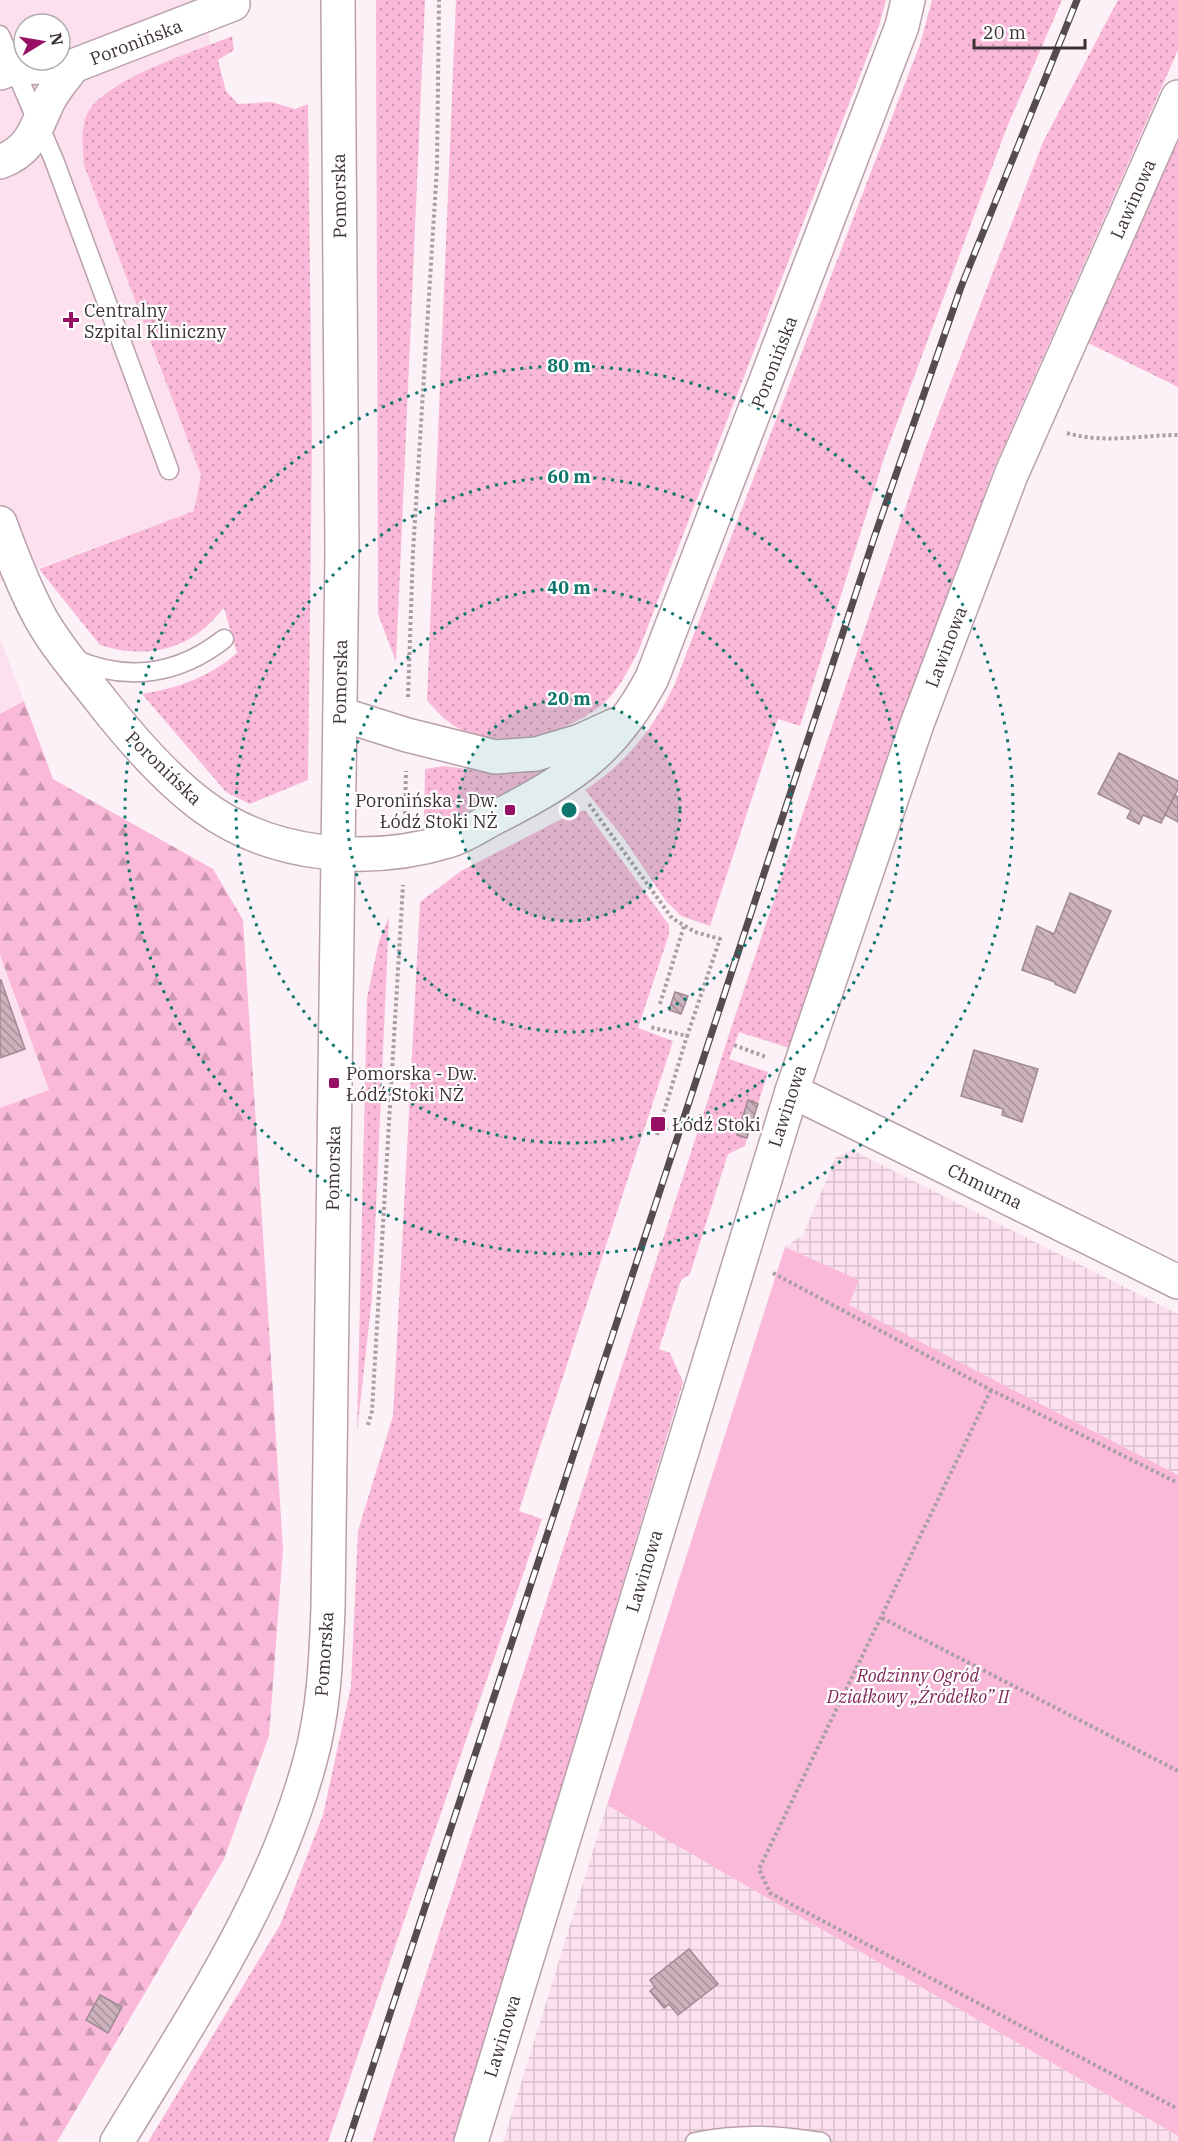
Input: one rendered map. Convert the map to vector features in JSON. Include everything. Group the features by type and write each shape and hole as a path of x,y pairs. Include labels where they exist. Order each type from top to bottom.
{"street":[{"name":"Pomorska","path":"117,2142 245,1929 260,1898 298,1803 320,1715 328,1608 340,714 338,0"},
{"name":"Poronińska","path":"0,523 22,582 42,620 66,656 119,724 171,779 205,808 240,828 285,844 337,854 369,855 405,852 450,840 568,777 599,753 628,719 652,678 903,26 908,0"},
{"name":"Poronińska","path":"73,66 233,4"},
{"path":"6,71 73,66"},
{"path":"0,162 15,156 39,126 48,101 73,66"},
{"name":"Lawinowa","path":"471,2142 740,1256 792,1091 917,724 1011,476 1178,97"},
{"path":"340,714 407,735 495,757 536,754 580,741 628,719"},
{"name":"Chmurna","path":"792,1091 1178,1282"}],"lane":[{"path":"0,35 6,71 39,126 169,470"},
{"path":"66,656 92,667 117,672 162,671 204,655 224,639"},
{"path":"695,2142 730,2135 778,2135 821,2142"}],"path":[{"path":"364,1433 372,1412 405,852 413,552 437,166 439,0"},
{"path":"1035,422 1080,437 1127,439 1178,435"},
{"path":"568,777 660,903 684,927 720,939 657,1135"},
{"path":"660,1005 684,927"},
{"path":"650,1027 687,1036"},
{"path":"740,1256 991,1390 1178,1483"},
{"path":"991,1390 759,1869 770,1893 1178,2109"},
{"path":"882,1618 1178,1771"}],"shaded area":[{"name":"Centralny Szpital Kliniczny","path":"0,0 201,0 211,45 127,80 102,94 87,113 83,126 84,165 201,475 194,511 0,582"},
{"path":"0,639 24,701 0,714"},
{"path":"0,955 49,1090 0,1108"},
{"path":"852,1150 1178,1314 1178,1475 849,1305 859,1280 785,1247 803,1235 836,1157"},
{"path":"607,1805 1178,2136 1178,2142 503,2142"}],"green space":[{"path":"376,0 425,0 396,662 378,614"},
{"path":"456,0 886,0 879,26 638,652 615,691 590,713 555,730 535,736 515,738 476,735 458,728 427,700"},
{"path":"932,0 1062,0 1007,127 885,455 800,726 778,719 710,926 681,916 666,901 624,839 585,790 613,769 637,744 657,717 674,686 920,44"},
{"path":"1118,0 1178,0 1178,50 992,473 789,1048 739,1032 729,1059 768,1072 758,1104 749,1101 738,1135 747,1138 745,1146 728,1154 690,1274 681,1280 659,1349 670,1353 683,1382 456,2142 372,2142 732,1025 925,449 1043,142"},
{"path":"232,36 234,50 218,60 226,91 238,104 271,102 295,109 308,104 312,443 308,780 250,804 226,792 142,694 193,680 216,669 237,653 224,608 196,635 170,647 143,652 114,649 100,645 39,569 194,511 201,475 84,165 83,133 87,114 97,101 112,89 174,58"},
{"path":"1178,131 1178,387 1082,340"},
{"path":"24,701 53,779 213,869 243,920 283,1549 269,1736 224,1859 57,2142 0,2142 0,1108 49,1090 0,955 0,714"},
{"path":"444,766 504,774 553,767 461,815 424,824 425,769"},
{"path":"585,810 669,925 669,934 638,1028 673,1041 519,1511 542,1519 328,2142 148,2142 280,1925 323,1815 351,1686 358,1531 393,1416 420,902 461,871 569,815"},
{"path":"389,917 372,1297 357,1432 367,998 379,941"},
{"name":"Rodzinny Ogród Działkowy „Źródełko” II","path":"785,1247 859,1280 849,1305 1178,1475 1178,2136 607,1805"}],"building":[{"path":"1119,753 1178,781 1178,789 1161,823 1143,815 1139,824 1127,818 1131,810 1098,794"},
{"path":"1175,795 1178,797 1178,822 1165,815"},
{"path":"1070,893 1111,911 1075,993 1055,982 1022,970 1037,926 1054,934"},
{"path":"0,980 25,1049 0,1058"},
{"path":"675,992 688,996 681,1014 669,1010"},
{"path":"974,1050 1038,1069 1022,1122 1002,1115 1003,1109 961,1096"},
{"path":"748,1100 758,1104 747,1138 737,1135"},
{"path":"689,1949 718,1984 678,2015 669,2004 664,2008 650,1991 655,1987 650,1980"},
{"path":"100,1995 122,2007 108,2033 86,2020"}],"railway":[{"path":"348,2142 874,538 961,287 1077,0"}],"place":[{"name":"Centralny Szpital Kliniczny","path":"71,320"},
{"name":"Poronińska - Dw. Łódź Stoki NŻ","path":"510,810"},
{"name":"Pomorska - Dw. Łódź Stoki NŻ","path":"334,1083"},
{"name":"Łódź Stoki","path":"658,1124"}]}
